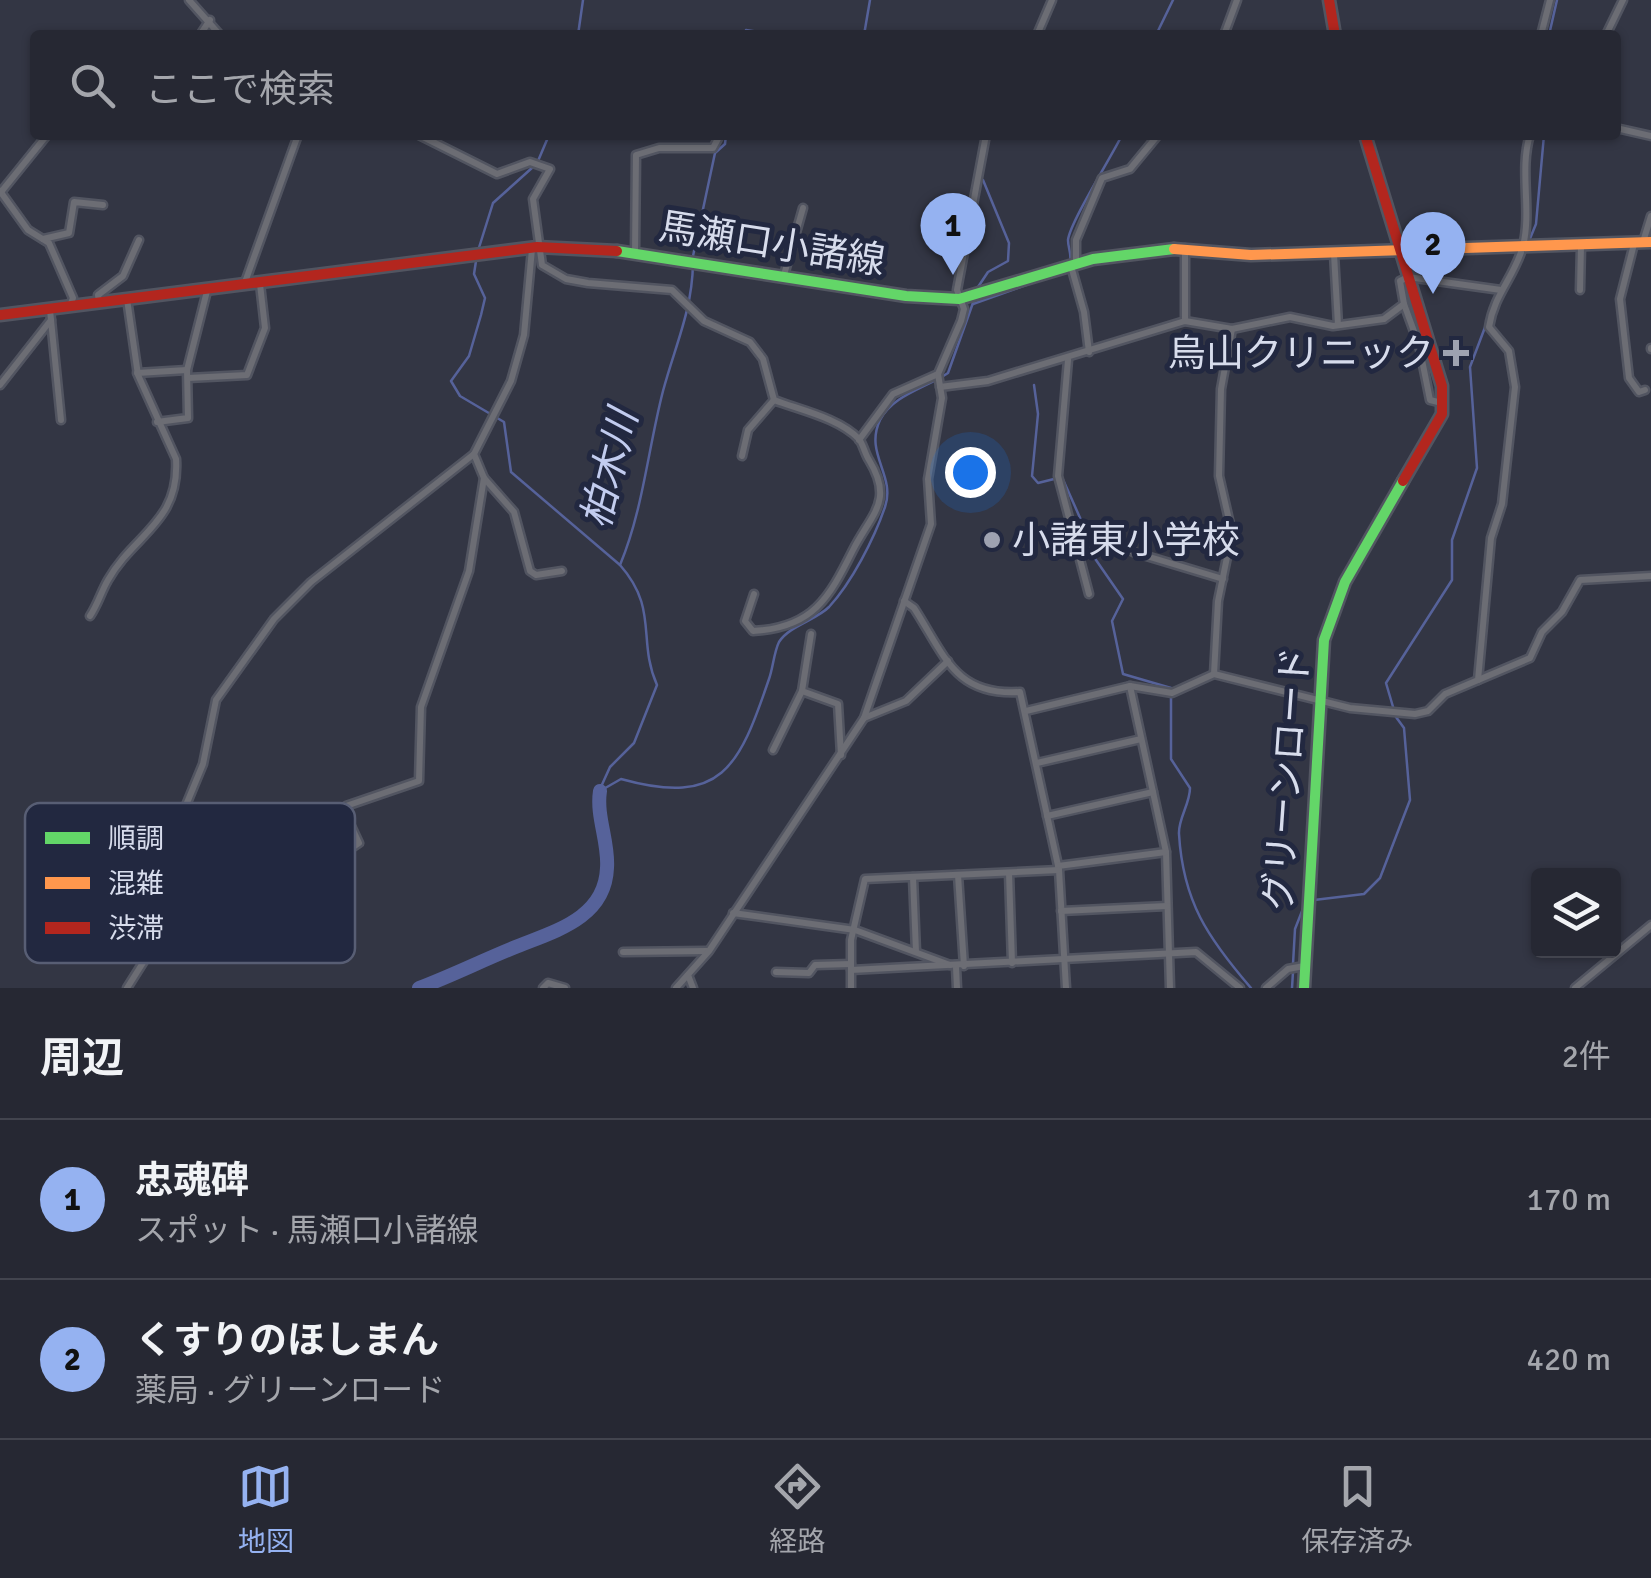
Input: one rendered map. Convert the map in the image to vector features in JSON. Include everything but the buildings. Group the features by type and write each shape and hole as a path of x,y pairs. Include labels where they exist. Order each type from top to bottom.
{"main road":[{"path":"1328,0 1334,30"},
{"path":"1367,140 1434,349 1442,404"},
{"name":"馬瀬口小諸線","path":"0,315 51,314 70,306 535,247 635,252 906,296 959,299 1131,252 1185,248 1250,256 1642,243"},
{"name":"グリーンロード","path":"1304,988 1319,698 1330,616 1430,438 1442,404"}],"street":[{"path":"189,0 217,30"},
{"path":"1040,30 1052,0"},
{"path":"1226,30 1237,0"},
{"path":"1541,30 1550,0"},
{"path":"1608,30 1623,0"},
{"path":"203,30 210,20"},
{"path":"1621,129 1651,136"},
{"path":"43,140 0,192 22,222 43,239 62,269 73,298 70,306"},
{"path":"244,285 296,140"},
{"path":"187,803 203,764 216,700 251,649 311,582 474,454 512,382 524,334 535,247 533,200 550,169 530,162 497,174 429,140"},
{"path":"635,252 636,154 659,148 712,148 717,140"},
{"path":"676,988 734,913 864,718 931,524 930,452 940,413 938,374 964,309 959,299 985,140"},
{"path":"1089,352 1073,266 1076,240 1102,178 1130,169 1154,140"},
{"path":"1478,680 1491,538 1502,504 1515,386 1510,351 1489,327 1493,300 1522,248 1528,206 1525,155 1529,140"},
{"path":"43,239 70,233 74,202 104,205"},
{"path":"784,275 803,208"},
{"path":"1645,390 1639,392 1630,378 1620,299 1651,216"},
{"path":"99,302 98,296 123,276 139,240"},
{"path":"1580,290 1581,246"},
{"path":"535,247 542,265 566,279 672,290 704,321 750,342 763,359 774,400"},
{"path":"1185,248 1185,321"},
{"path":"1334,254 1338,325"},
{"path":"1442,404 1430,400 1400,281 1408,276 1434,277 1500,290"},
{"path":"137,373 247,375 266,328 260,283"},
{"path":"157,422 188,418 188,374 207,290"},
{"path":"90,616 108,580 164,518 177,473 176,459 137,373 128,299"},
{"path":"940,387 988,381 1068,360 1185,321 1232,329 1290,317 1338,325 1384,319 1404,304"},
{"path":"0,385 51,314"},
{"path":"51,314 60,420"},
{"path":"1214,674 1222,579 1232,532 1219,476 1221,390 1232,329"},
{"path":"1068,360 1058,476 1089,594"},
{"path":"860,440 893,394 938,374"},
{"path":"754,594 745,621 746,627 753,630 780,629 818,608 832,594 878,508 881,477 860,440 813,414 774,400"},
{"path":"742,456 748,430 774,400"},
{"path":"474,454 484,478 514,512 530,572 536,576 562,571"},
{"path":"355,803 419,781 421,707 469,571 484,478"},
{"path":"1133,552 1222,579"},
{"path":"1026,710 1130,686 1172,693 1214,674 1379,714 1415,714 1428,711 1445,694 1530,658 1542,632 1562,612 1580,580 1651,576"},
{"path":"904,601 914,608 948,661 971,686 1020,692 1058,868 1066,988"},
{"path":"774,750 802,692 811,634"},
{"path":"864,718 906,702 948,661"},
{"path":"1130,686 1166,852 1170,988"},
{"path":"802,692 838,704 841,756"},
{"path":"1036,763 1141,739"},
{"path":"1048,816 1153,792"},
{"path":"851,988 855,930 865,879 1058,868 1166,852"},
{"path":"1009,872 1012,963"},
{"path":"957,988 958,875"},
{"path":"913,877 916,952"},
{"path":"1061,911 1168,906"},
{"path":"734,913 855,930 960,966"},
{"path":"1574,988 1651,925"},
{"path":"623,952 708,950"},
{"path":"776,972 809,973 815,965 960,966 1199,953 1240,988"},
{"path":"127,988 143,963"},
{"path":"1266,988 1288,969 1306,966"},
{"path":"688,975 693,988"},
{"path":"544,988 548,983 565,988"}],"waterway":[{"path":"579,30 583,0"},
{"name":"柏木川","path":"865,30 870,0"},
{"path":"1158,30 1173,0"},
{"path":"1550,30 1557,0"},
{"path":"538,161 547,140"},
{"name":"柏木川","path":"693,256 715,153 725,140"},
{"path":"1070,263 1070,231 1119,140"},
{"path":"1529,241 1536,224 1544,140"},
{"path":"477,254 493,203 533,167"},
{"path":"978,287 988,272 1008,261 1009,243 983,180"},
{"path":"1505,291 1526,249"},
{"path":"476,261 474,274 485,298 469,356 451,381 460,396 504,422 511,472 620,565"},
{"name":"柏木川","path":"600,789 610,767 634,743 657,685 648,653 644,610 632,581 620,565 686,313 693,264"},
{"path":"973,304 1068,270"},
{"path":"600,791 621,779 683,788 704,783 736,757 758,710 779,642 838,597 875,533 887,495 877,454 880,420 901,398 948,373 974,300"},
{"path":"1314,900 1364,894 1380,878 1410,800 1404,728 1396,717 1386,683 1452,580 1452,540 1477,468 1470,367 1490,314"},
{"path":"1034,385 1038,414 1032,476 1038,483 1054,479"},
{"path":"1061,475 1081,520 1087,547 1123,599 1112,621 1123,674 1171,688 1171,759 1190,788 1179,828 1186,880 1210,935 1251,988"},
{"name":"柏木川","path":"419,988 559,929 586,912 604,886 607,868 600,791"},
{"path":"1293,964 1295,929 1306,901"},
{"path":"1292,988 1293,972"}],"traffic: fast":[{"path":"617,251 906,296 959,299 1093,259 1174,249"},
{"path":"1304,988 1324,640 1345,582 1403,481"}],"traffic: slow":[{"path":"1174,249 1251,255 1651,242"}],"traffic: jam":[{"path":"1329,0 1334,30"},
{"path":"1367,140 1442,386 1442,414 1403,481"},
{"path":"0,315 537,247 617,251"}],"place":[{"name":"忠魂碑","path":"953,275"},
{"name":"くすりのほしまん","path":"1433,294"},
{"name":"烏山クリニック","path":"1456,353"},
{"name":"小諸東小学校","path":"992,540"}]}
